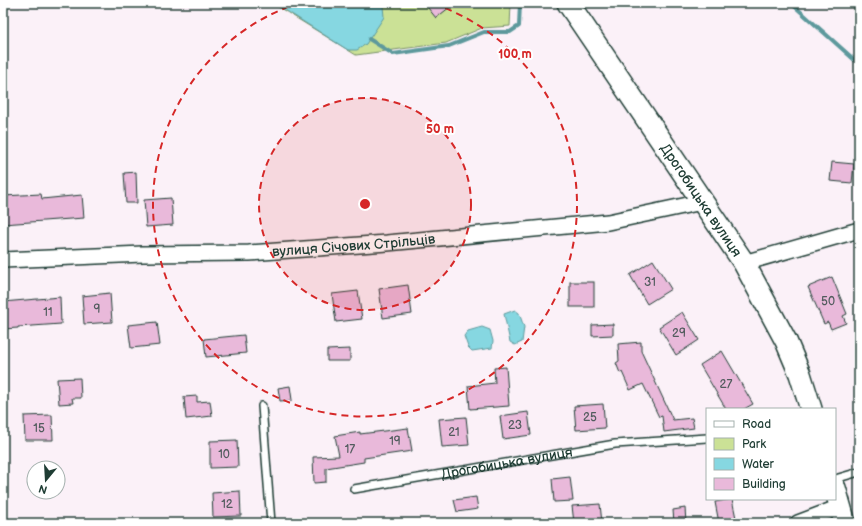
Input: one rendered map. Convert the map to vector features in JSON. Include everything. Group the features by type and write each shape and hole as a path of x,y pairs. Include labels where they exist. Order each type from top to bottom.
{"main road":[{"name":"Дрогобицька вулиця","path":"568,3 744,263 786,341 800,374 811,408"}],"street":[{"name":"вулиця Січових Стрільців","path":"3,260 144,254 249,253 387,243 608,222 702,202"},
{"path":"744,263 859,230"},
{"path":"798,523 840,506"}],"lane":[{"path":"262,406 271,523"},
{"name":"Дрогобицька вулиця","path":"354,489 615,444 706,438"},
{"path":"836,479 859,472"}],"green space":[{"path":"272,3 510,3 510,26 482,28 446,43 356,55"}],"water":[{"path":"274,3 379,3 383,6 384,17 366,44 357,50 348,50"},
{"path":"515,310 519,313 524,327 522,342 515,345 510,342 504,314"},
{"path":"482,327 490,330 493,341 492,348 472,351 468,347 464,336 468,331"}],"building":[{"path":"424,3 455,3 436,18"},
{"path":"832,162 854,164 852,183 830,181"},
{"path":"136,172 137,203 126,203 124,173"},
{"path":"41,194 42,199 82,195 84,218 3,224 3,196"},
{"path":"171,198 173,225 146,227 144,200"},
{"path":"653,260 671,289 647,304 630,275"},
{"path":"832,277 847,314 843,316 846,323 831,329 828,322 824,324 808,287"},
{"path":"570,282 594,282 594,307 570,307"},
{"path":"408,285 412,314 383,318 379,289"},
{"path":"358,291 362,319 336,322 332,294"},
{"path":"110,293 112,322 84,324 82,296"},
{"path":"60,297 61,324 3,329 3,302"},
{"path":"682,312 699,340 676,355 659,327"},
{"path":"157,322 160,345 131,348 128,325"},
{"path":"613,324 613,335 592,336 592,325"},
{"path":"244,335 246,353 206,357 204,339"},
{"path":"641,342 641,351 673,420 692,418 694,428 664,432 662,416 659,417 643,384 630,390 616,363 619,361 618,344"},
{"path":"350,349 350,361 327,361 327,350"},
{"path":"722,351 753,404 746,408 725,408 700,365"},
{"path":"506,367 509,406 470,409 468,386 495,383 494,368"},
{"path":"80,378 81,398 72,398 73,403 59,404 57,379"},
{"path":"290,386 292,400 280,401 278,388"},
{"path":"197,396 197,402 210,401 212,416 186,419 184,397"},
{"path":"603,404 605,428 576,430 574,406"},
{"path":"528,412 531,435 503,439 500,416"},
{"path":"52,415 53,440 25,440 24,416"},
{"path":"466,417 469,445 442,447 439,419"},
{"path":"408,428 412,451 364,458 364,462 326,468 326,482 314,483 313,457 339,456 335,436 360,432 360,434"},
{"path":"237,440 238,467 210,468 210,441"},
{"path":"570,477 573,501 554,502 552,479"},
{"path":"240,491 241,516 213,517 212,493"},
{"path":"476,497 478,509 457,512 454,500"},
{"path":"732,500 737,523 719,523 715,502"},
{"path":"600,504 602,523 574,523 572,506"},
{"path":"685,508 686,523 674,523 673,510"}],"waterway":[{"path":"369,39 393,54 449,46 484,32 510,32 519,26 520,3"},
{"path":"791,3 859,64"}]}
